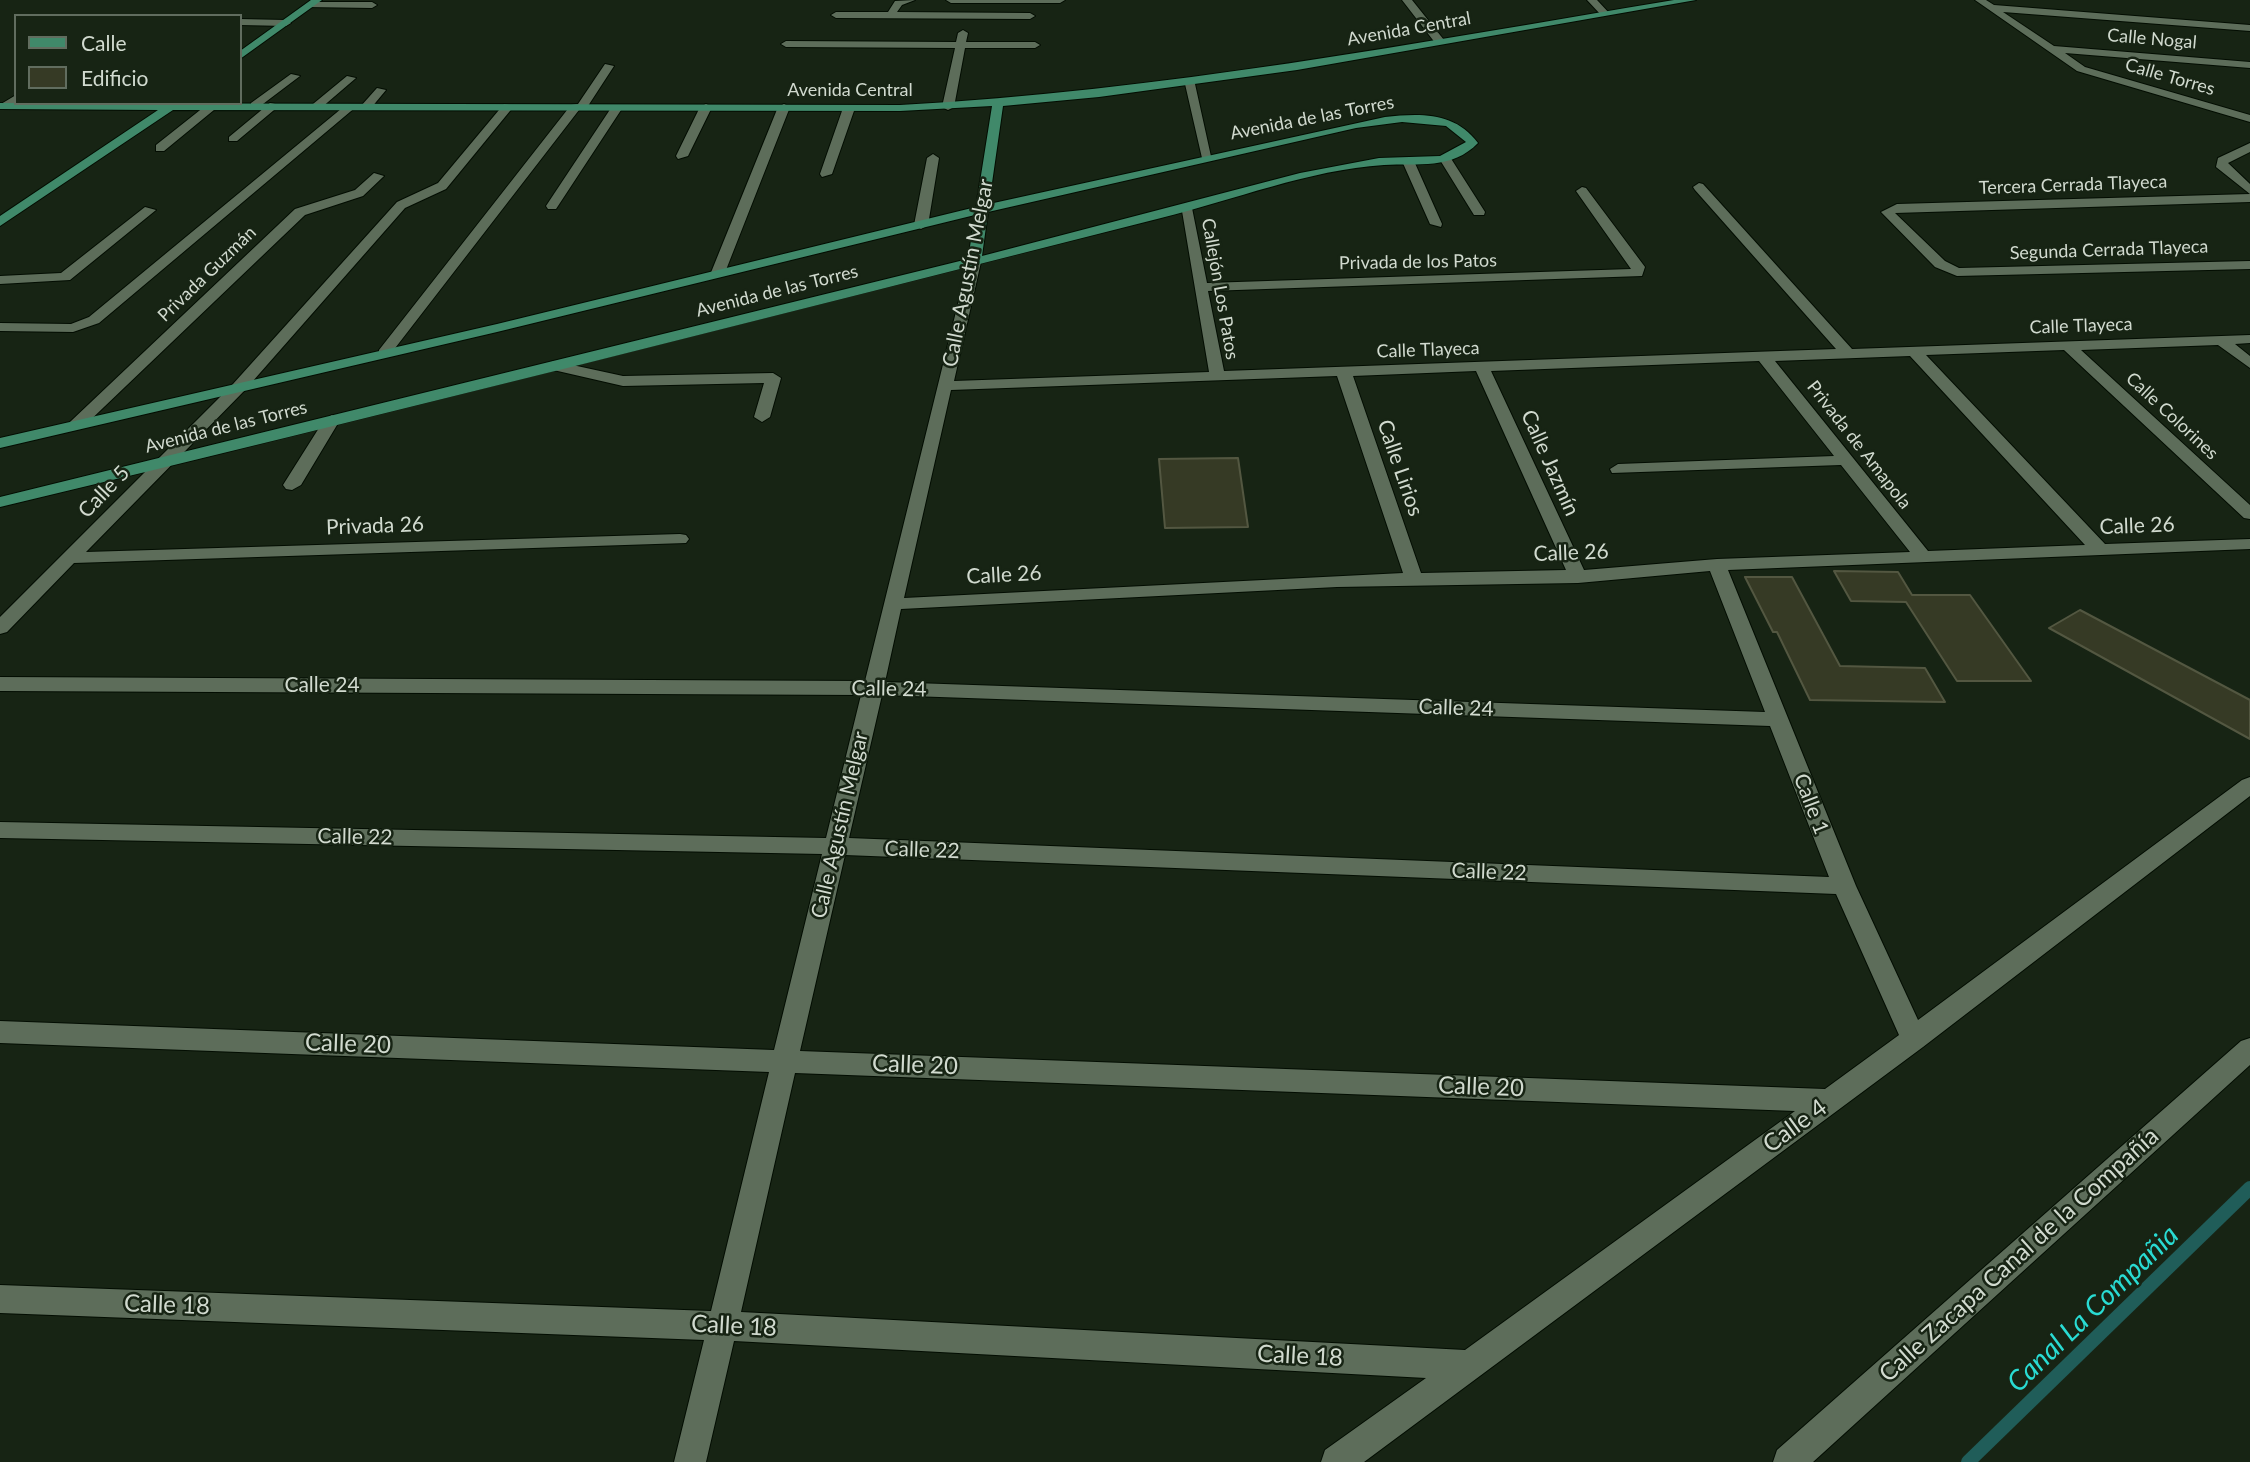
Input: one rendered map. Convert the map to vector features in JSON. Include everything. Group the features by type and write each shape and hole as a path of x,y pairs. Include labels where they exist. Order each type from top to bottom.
{"main road":[{"name":"Avenida Central","path":"214,105 849,108 998,105 1190,84 1691,0"},
{"path":"242,53 313,3"},
{"name":"Avenida Central","path":"2,106 36,105"},
{"path":"0,222 173,105"},
{"name":"Calle Agustín Melgar","path":"974,262 998,105"},
{"name":"Avenida de las Torres","path":"0,443 718,275 982,210 1356,125 1423,119 1444,122 1467,134 1472,143 1462,154 1446,160 1359,165 0,502"}],"street":[{"path":"891,15 898,3 910,0"},
{"path":"951,0 1060,0"},
{"path":"1407,0 1440,42"},
{"path":"1592,0 1605,14"},
{"name":"Calle Torres","path":"1980,0 2081,69 2250,119"},
{"path":"313,3 372,5"},
{"path":"1992,8 2250,28"},
{"path":"836,15 1030,16"},
{"path":"948,107 966,15"},
{"path":"242,22 286,23"},
{"path":"786,44 1035,45"},
{"name":"Calle Nogal","path":"2051,48 2250,65"},
{"path":"384,354 609,66"},
{"path":"255,105 295,76"},
{"path":"317,106 352,78"},
{"path":"1190,84 1208,158"},
{"path":"367,106 381,90"},
{"path":"2201,104 2250,108"},
{"path":"160,148 214,105"},
{"path":"233,139 274,106"},
{"path":"0,327 73,328 94,320 351,106"},
{"name":"Calle 5","path":"0,628 239,387 401,205 442,186 508,106"},
{"path":"552,206 617,107"},
{"path":"682,156 706,107"},
{"path":"718,275 784,107"},
{"path":"826,174 849,108"},
{"path":"2250,147 2222,161 2222,167 2250,190"},
{"path":"2230,155 2250,160"},
{"path":"921,225 933,158"},
{"path":"1446,160 1479,212"},
{"path":"1408,161 1436,224"},
{"name":"Privada Guzmán","path":"76,425 300,212 359,193 379,176"},
{"path":"1699,187 1848,354"},
{"name":"Privada de los Patos","path":"1201,287 1637,273 1638,267 1582,191"},
{"name":"Tercera Cerrada Tlayeca","path":"1969,274 1940,264 1887,212 1897,208 2250,198"},
{"name":"Callejón Los Patos","path":"1186,208 1217,376"},
{"path":"0,280 65,277 150,211"},
{"name":"Calle Agustín Melgar","path":"691,1462 974,262"},
{"name":"Segunda Cerrada Tlayeca","path":"1969,274 2250,265"},
{"name":"Calle Tlayeca","path":"944,386 2250,339"},
{"path":"2221,340 2250,363"},
{"name":"Calle Colorines","path":"2068,346 2250,514"},
{"path":"1914,351 2100,550"},
{"name":"Privada de Amapola","path":"1764,357 1923,557"},
{"path":"554,366 623,381 773,378 762,417"},
{"name":"Calle Jazmín","path":"1482,367 1578,577"},
{"name":"Calle Lirios","path":"1344,373 1414,578"},
{"path":"292,485 332,420"},
{"path":"1618,469 1848,460"},
{"name":"Privada 26","path":"71,558 680,539"},
{"name":"Calle 26","path":"893,604 1414,578 1578,577 1666,572 1717,565 2250,544"},
{"name":"Calle 1","path":"1717,565 1844,886 1913,1039"},
{"name":"Calle 24","path":"0,684 873,688 1778,719"},
{"name":"Calle 4","path":"1337,1462 1830,1101 2250,785"},
{"name":"Calle 22","path":"0,830 835,846 1844,886"},
{"name":"Calle 20","path":"0,1032 1830,1101"},
{"name":"Calle Zacapa Canal de la Compañía","path":"1789,1462 2250,1049"},
{"name":"Calle 18","path":"0,1298 723,1326 1467,1365"}],"building":[{"path":"1238,458 1248,527 1165,528 1159,459"},
{"path":"1834,571 1898,572 1912,595 1970,595 2031,681 1957,681 1906,602 1851,601"},
{"path":"1745,577 1792,577 1840,666 1925,668 1945,702 1810,700 1777,632 1773,632"},
{"path":"2080,610 2250,700 2250,739 2049,628"}],"waterway":[{"name":"Canal La Compañia","path":"1968,1462 2250,1188"}]}
